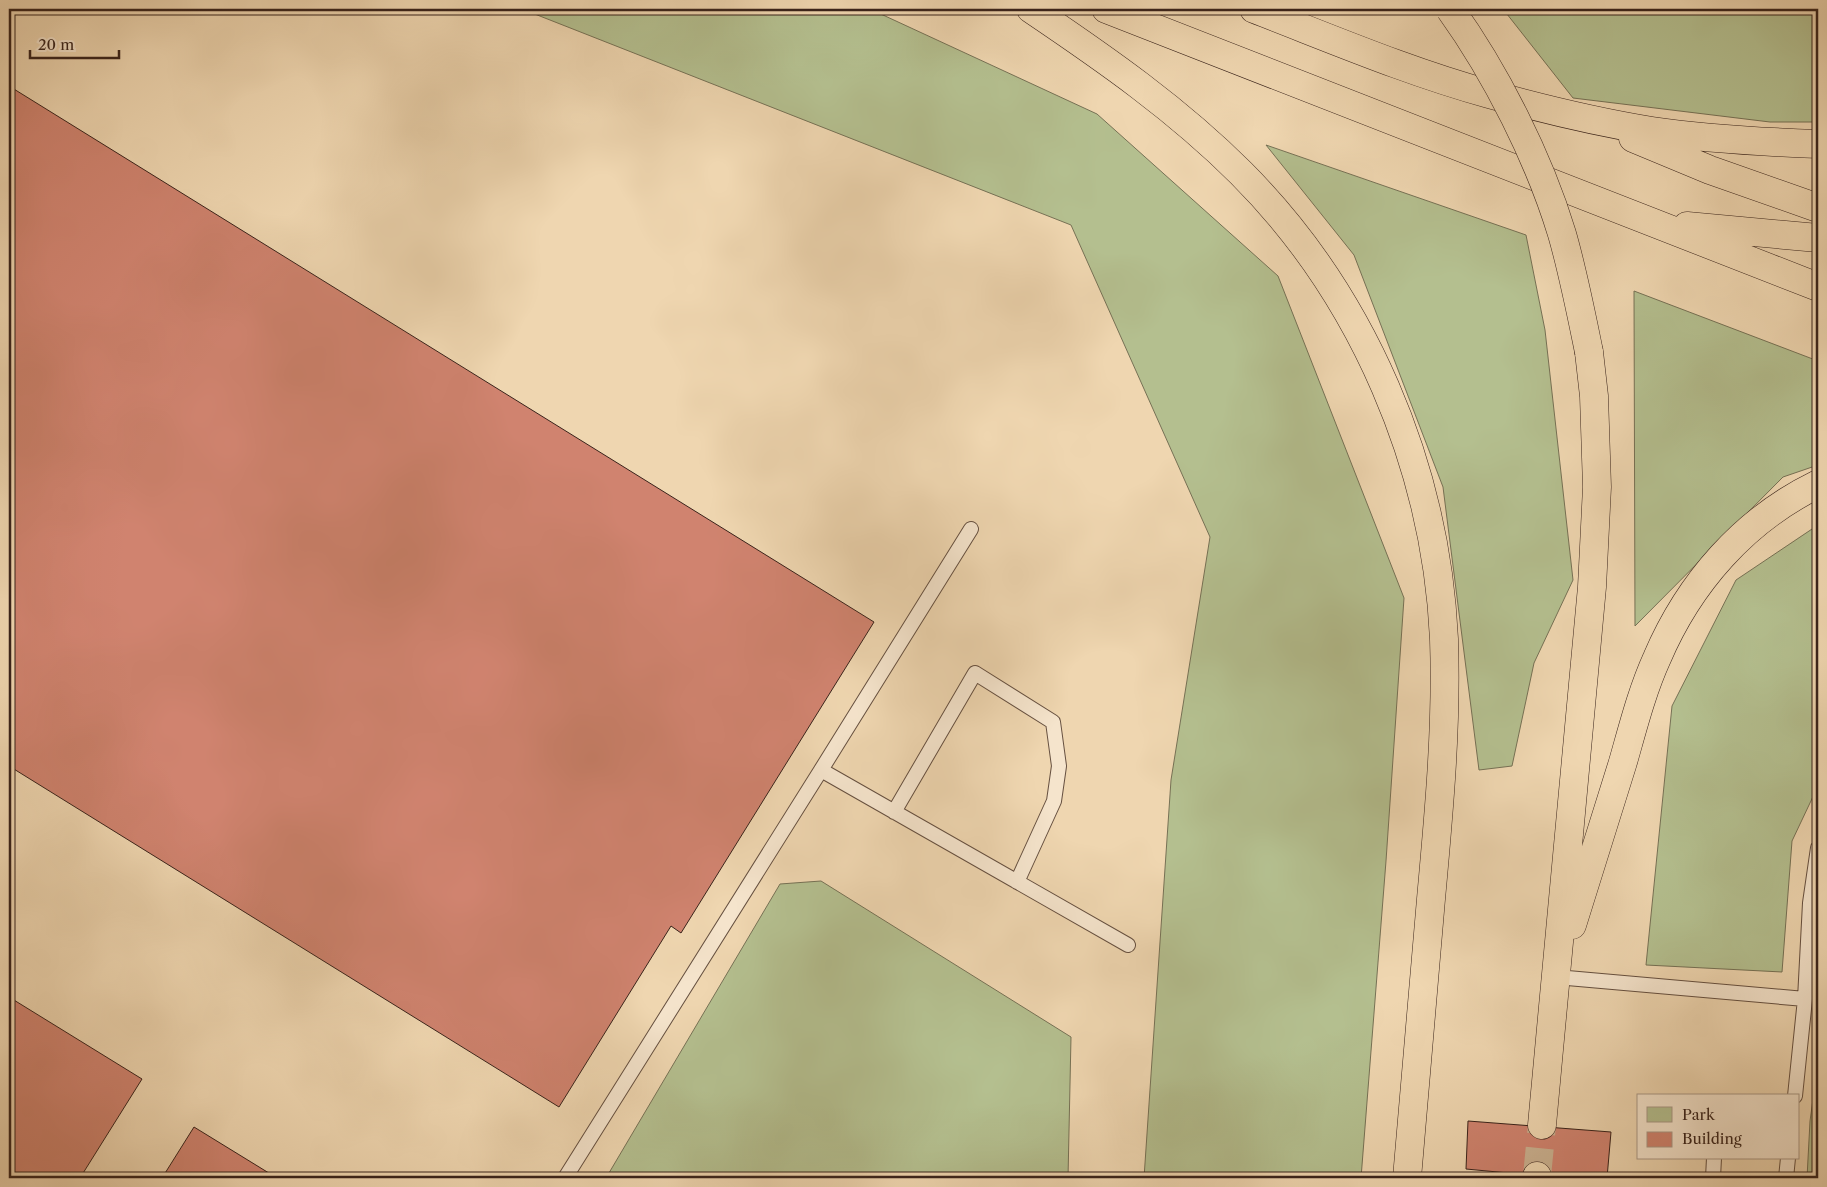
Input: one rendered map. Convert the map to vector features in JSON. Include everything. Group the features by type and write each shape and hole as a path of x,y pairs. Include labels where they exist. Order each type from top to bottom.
{"highway":[{"path":"1030,9 1124,73 1174,111 1242,174 1274,210 1313,260 1354,323 1375,363 1407,440 1420,481 1435,560 1444,637 1444,714 1440,805 1407,1178"},
{"path":"1106,9 1818,287"},
{"path":"1254,9 1444,80 1497,96 1585,118 1652,131 1694,136 1743,141 1818,144"},
{"path":"1450,9 1486,64 1508,106 1548,194 1562,234 1589,352 1595,421 1597,487 1592,587 1542,1125"},
{"path":"1585,118 1710,170 1818,208"},
{"path":"1654,222 1818,238"},
{"path":"1556,977 1645,689 1667,635 1696,586 1734,543 1782,504 1818,484"}],"lane":[{"path":"565,1178 971,529"},
{"path":"894,812 975,672 1052,722 1059,766 1054,801 1017,882"},
{"path":"821,770 1128,944"},
{"path":"1795,1094 1805,999 1810,903 1818,848"},
{"path":"1556,977 1805,999"},
{"path":"1713,1178 1714,1160"},
{"path":"1786,1178 1788,1160"}],"green space":[{"path":"522,9 870,9 1097,114 1278,276 1404,598 1361,1178 1144,1178 1171,780 1210,537 1071,225"},
{"path":"1503,9 1818,9 1818,122 1770,122 1573,98"},
{"path":"1266,145 1526,235 1545,330 1573,580 1534,663 1512,766 1479,770 1443,487 1354,255"},
{"path":"1634,291 1818,361 1818,465 1783,477 1635,626"},
{"path":"1818,525 1818,786 1792,841 1782,972 1646,965 1672,706 1736,580"},
{"path":"821,881 1071,1037 1068,1178 606,1178 780,884"},
{"path":"1818,1063 1818,1178 1807,1178 1810,1121"}],"building":[{"path":"9,86 874,622 681,933 671,926 559,1107 9,766"},
{"path":"9,997 142,1079 80,1178 9,1178"},
{"path":"1468,1121 1611,1132 1607,1178 1561,1178 1466,1169"},
{"path":"194,1127 277,1178 162,1178"}],"tunnel":[{"path":"1537,1176 1542,1125"}]}
